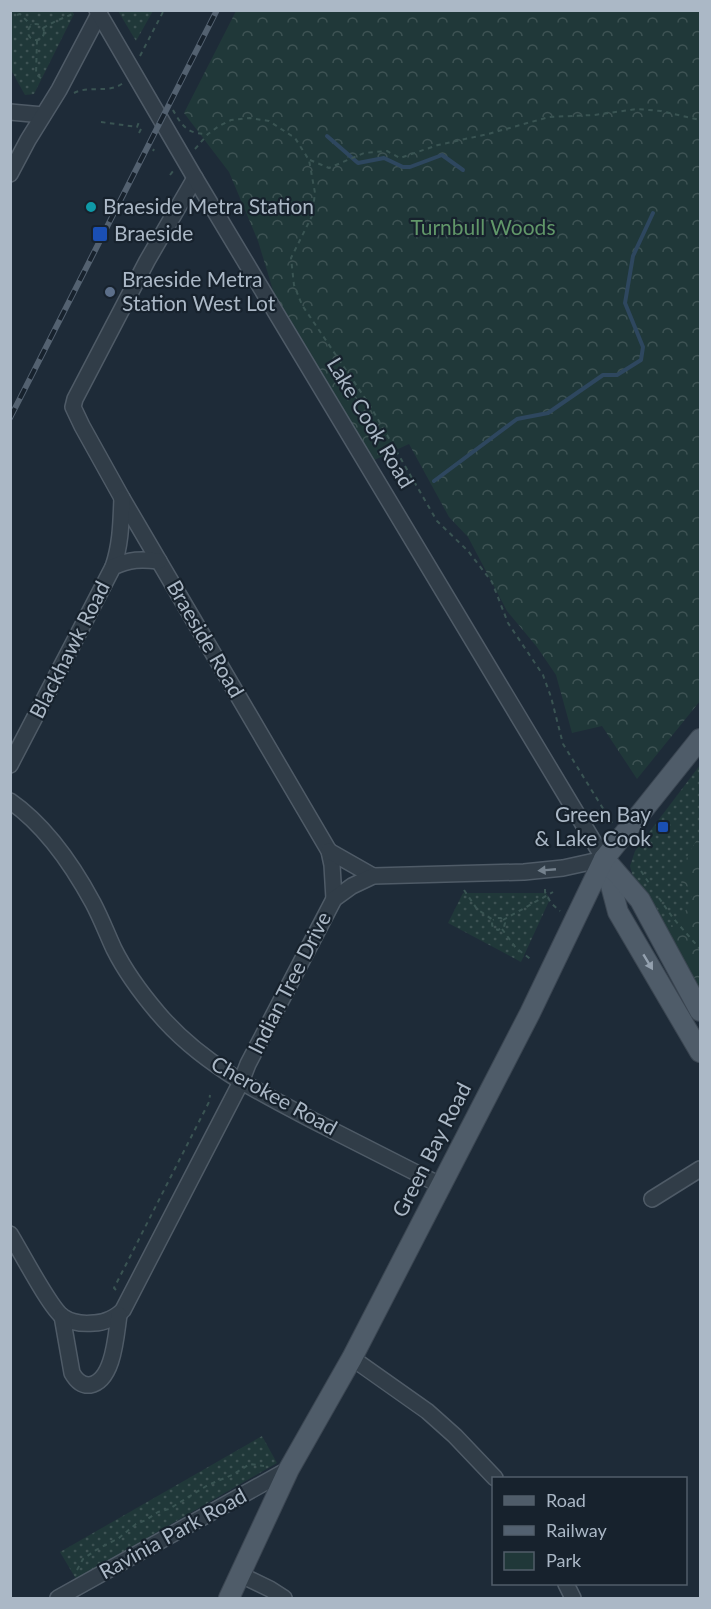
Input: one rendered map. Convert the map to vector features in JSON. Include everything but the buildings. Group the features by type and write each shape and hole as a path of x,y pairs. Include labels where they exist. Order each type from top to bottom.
{"main road":[{"name":"Green Bay Road","path":"229,1599 289,1469 352,1358 530,1013 604,858 700,739"},
{"name":"Lake Cook Road","path":"604,858 640,900 700,1011"},
{"name":"Lake Cook Road","path":"604,858 618,912 700,1052"}],"street":[{"path":"10,174 59,90 98,13"},
{"name":"Lake Cook Road","path":"98,13 604,858"},
{"path":"10,112 43,115"},
{"name":"Braeside Road","path":"195,178 147,261 75,399 73,408 122,498 329,851 334,899"},
{"name":"Blackhawk Road","path":"10,765 113,567 120,536 122,498"},
{"name":"Blackhawk Road","path":"113,567 126,561 159,561"},
{"name":"Cherokee Road","path":"10,801 36,823 76,873 115,951 135,984 158,1014 192,1047 212,1063 255,1090 440,1185"},
{"path":"329,851 373,876"},
{"name":"Indian Tree Drive","path":"10,1234 51,1304 62,1316 72,1373 76,1380 86,1385 100,1381 111,1361 119,1315 334,899 352,886 373,876 524,872 563,868 604,858"},
{"path":"652,1199 700,1169"},
{"path":"62,1316 82,1324 99,1323 119,1315"},
{"path":"352,1358 427,1411 493,1477"},
{"name":"Ravinia Park Road","path":"58,1599 289,1469"},
{"path":"241,1575 270,1589 284,1599"},
{"path":"566,1585 573,1599"}],"path":[{"path":"140,56 164,10"},
{"path":"43,28 75,13"},
{"path":"17,15 20,14 31,25"},
{"path":"31,25 39,24 43,28 43,35 37,40 36,74 43,80"},
{"path":"31,25 28,34 32,39 37,40"},
{"path":"72,94 88,89 114,88 124,82"},
{"path":"164,95 184,127 191,132 208,134"},
{"path":"309,160 329,168 364,153 387,151 400,158 438,145 489,134 549,117 594,115 637,109 661,111 700,120"},
{"path":"189,155 208,134 231,120 250,118 269,121 295,138 309,160 315,193 312,216 291,258 294,285 302,305 369,404 437,521 468,551 492,582 507,623 543,675 563,744 606,814"},
{"path":"100,122 137,127 139,122"},
{"path":"139,133 142,127"},
{"path":"641,871 673,918 700,949"},
{"path":"545,889 546,896 560,911"},
{"path":"464,890 477,909 493,920"},
{"path":"503,920 553,892"},
{"path":"493,920 499,917 503,920"},
{"path":"493,920 493,928 502,929"},
{"path":"502,929 503,920"},
{"path":"502,929 516,948 533,962"},
{"path":"130,1297 114,1288 209,1102 210,1095"},
{"path":"78,1587 77,1571 82,1559 119,1538 136,1524 158,1512 169,1509 208,1485 250,1464 269,1467"}],"green space":[{"path":"10,11 72,11 74,14 34,94 25,95 11,70"},
{"path":"118,11 153,11 136,41"},
{"name":"Turnbull Woods","path":"236,11 700,11 700,701 637,779 602,726 572,733 556,675 537,647 507,611 468,537 449,517 409,444 370,462 279,310 258,241 229,172 184,113"},
{"path":"700,765 700,994 634,881 630,866 635,851"},
{"path":"700,834 700,994 664,931 674,924 690,902 692,896 688,887 681,882 687,857"},
{"path":"463,893 546,893 550,899 521,962 448,923"},
{"path":"262,1436 277,1463 76,1579 60,1552"}],"waterway":[{"path":"327,136 358,163 384,158 403,167 410,167 442,155 463,170"},
{"path":"434,481 517,419 548,413 603,375 617,375 641,360 643,347 625,303 633,256 653,213"}],"railway":[{"path":"10,418 217,10"}],"place":[{"name":"Braeside Metra Station","path":"91,207"},
{"name":"Braeside","path":"100,234"},
{"name":"Braeside Metra Station West Lot","path":"110,292"},
{"name":"Green Bay & Lake Cook","path":"663,827"}]}
